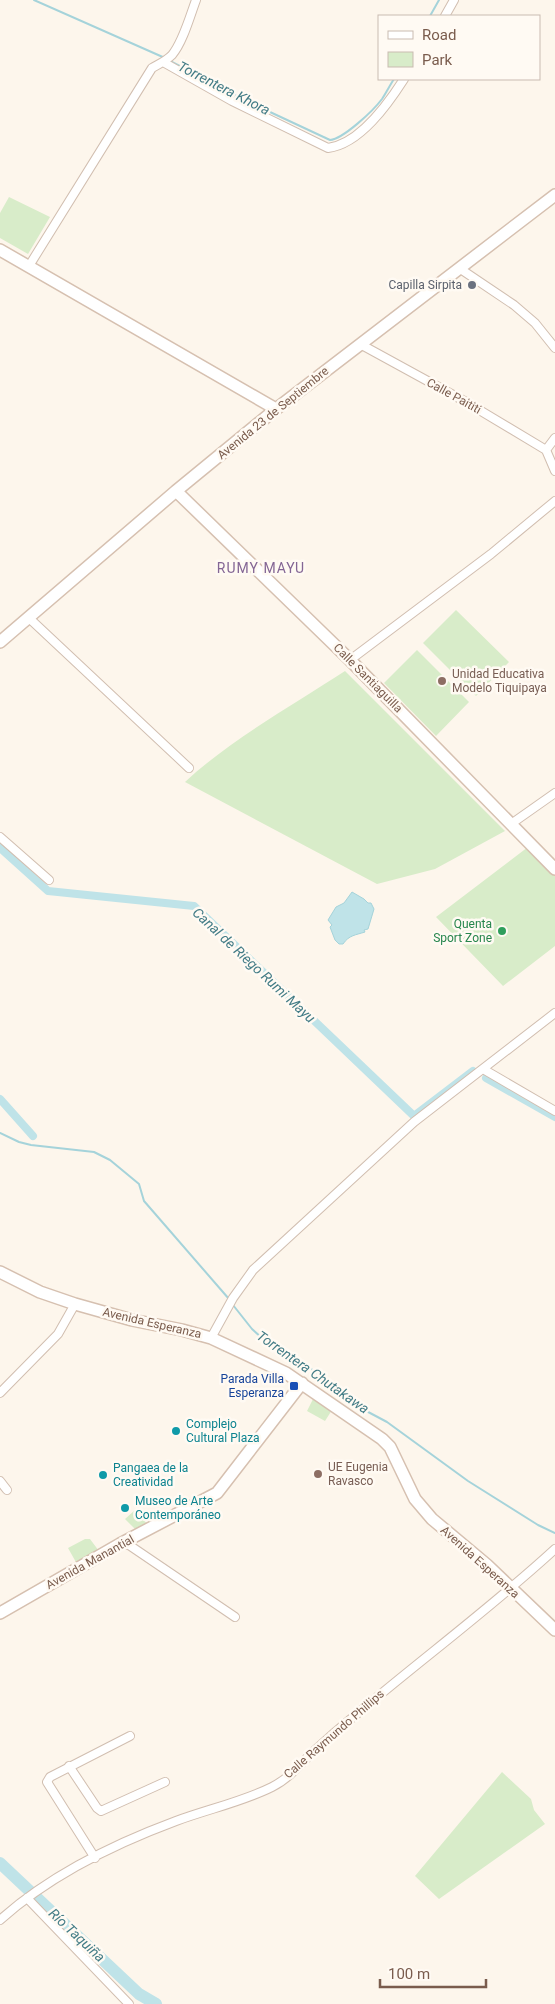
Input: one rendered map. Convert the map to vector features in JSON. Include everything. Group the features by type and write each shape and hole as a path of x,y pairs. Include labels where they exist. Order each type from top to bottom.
{"main road":[{"name":"Avenida 23 de Septiembre","path":"0,642 176,491 276,409 555,195"},
{"path":"0,250 276,409"},
{"name":"Calle Santiaguilla","path":"176,491 350,660 555,869"},
{"name":"Avenida Esperanza","path":"0,1272 40,1292 75,1304 132,1320 211,1338 286,1373 302,1383 382,1439 390,1447 415,1499 426,1512 555,1630"},
{"name":"Avenida Manantial","path":"0,1614 120,1544 217,1493 302,1383"}],"street":[{"path":"29,266 152,68 173,54 196,0"},
{"path":"446,15 454,0"},
{"path":"163,62 232,101 328,148 337,147 366,126 386,107 403,80"},
{"path":"460,268 514,305 535,324 555,348"},
{"name":"Calle Paititi","path":"360,344 466,402 546,450"},
{"path":"555,438 546,450 555,471"},
{"path":"350,660 491,554 555,501"},
{"path":"29,618 189,768"},
{"path":"511,824 555,793"},
{"path":"0,838 49,880"},
{"path":"211,1338 232,1300 253,1270 414,1122 555,1013"},
{"path":"483,1069 555,1110"},
{"path":"0,1393 58,1334 75,1304"},
{"path":"0,1481 7,1490"},
{"path":"120,1544 129,1545 235,1617"},
{"name":"Calle Raymundo Phillips","path":"0,1920 58,1875 174,1821 248,1798 274,1786 296,1769 334,1732 420,1660 512,1589 555,1549"},
{"path":"95,1858 47,1782 50,1777 69,1766 130,1736"},
{"path":"69,1766 97,1808 101,1811 165,1782"},
{"path":"31,1895 128,2004"}],"green space":[{"path":"9,197 50,217 28,254 0,238 0,213"},
{"path":"456,610 509,662 476,696 423,643"},
{"path":"417,650 469,702 436,736 384,683"},
{"path":"345,671 505,831 435,869 377,884 185,782 242,737"},
{"name":"Quenta Sport Zone","path":"528,847 555,876 555,946 503,986 436,917"},
{"path":"313,1399 332,1410 325,1421 307,1411"},
{"path":"135,1510 149,1526 138,1532 125,1519"},
{"path":"85,1539 90,1539 99,1551 77,1564 68,1548"},
{"path":"502,1772 531,1799 534,1810 545,1824 439,1899 415,1876"}],"water":[{"path":"352,892 368,903 371,903 374,909 368,929 364,930 365,932 353,936 343,944 339,944 335,940 330,927 332,925 328,920 336,907 344,903"}],"waterway":[{"name":"Torrentera Khora","path":"34,0 165,58"},
{"name":"Torrentera Khora","path":"431,15 439,0"},
{"name":"Torrentera Khora","path":"170,61 255,105 330,140 350,130 365,117 382,99 393,80"},
{"name":"Canal de Riego Rumi Mayu","path":"0,848 48,891 194,906 414,1116 473,1071"},
{"name":"Canal de Riego Rumi Mayu","path":"486,1078 555,1117"},
{"path":"0,1099 33,1136"},
{"name":"Torrentera Chutakawa","path":"0,1133 19,1142 31,1145 94,1152 110,1160 139,1184 144,1201 229,1299"},
{"name":"Torrentera Chutakawa","path":"233,1305 252,1329 271,1346 304,1363 355,1405 387,1422 468,1481 538,1525 555,1533"},
{"name":"Río Taquiña","path":"0,1863 139,1994 156,2004"}],"place":[{"name":"Capilla Sirpita","path":"472,285"},
{"name":"Unidad Educativa Modelo Tiquipaya","path":"442,681"},
{"name":"Quenta Sport Zone","path":"502,931"},
{"name":"Parada Villa Esperanza","path":"294,1386"},
{"name":"Complejo Cultural Plaza","path":"176,1431"},
{"name":"UE Eugenia Ravasco","path":"318,1474"},
{"name":"Pangaea de la Creatividad","path":"103,1475"},
{"name":"Museo de Arte Contemporáneo","path":"125,1508"}],"district":[{"name":"RUMY MAYU","path":"261,568"}]}
